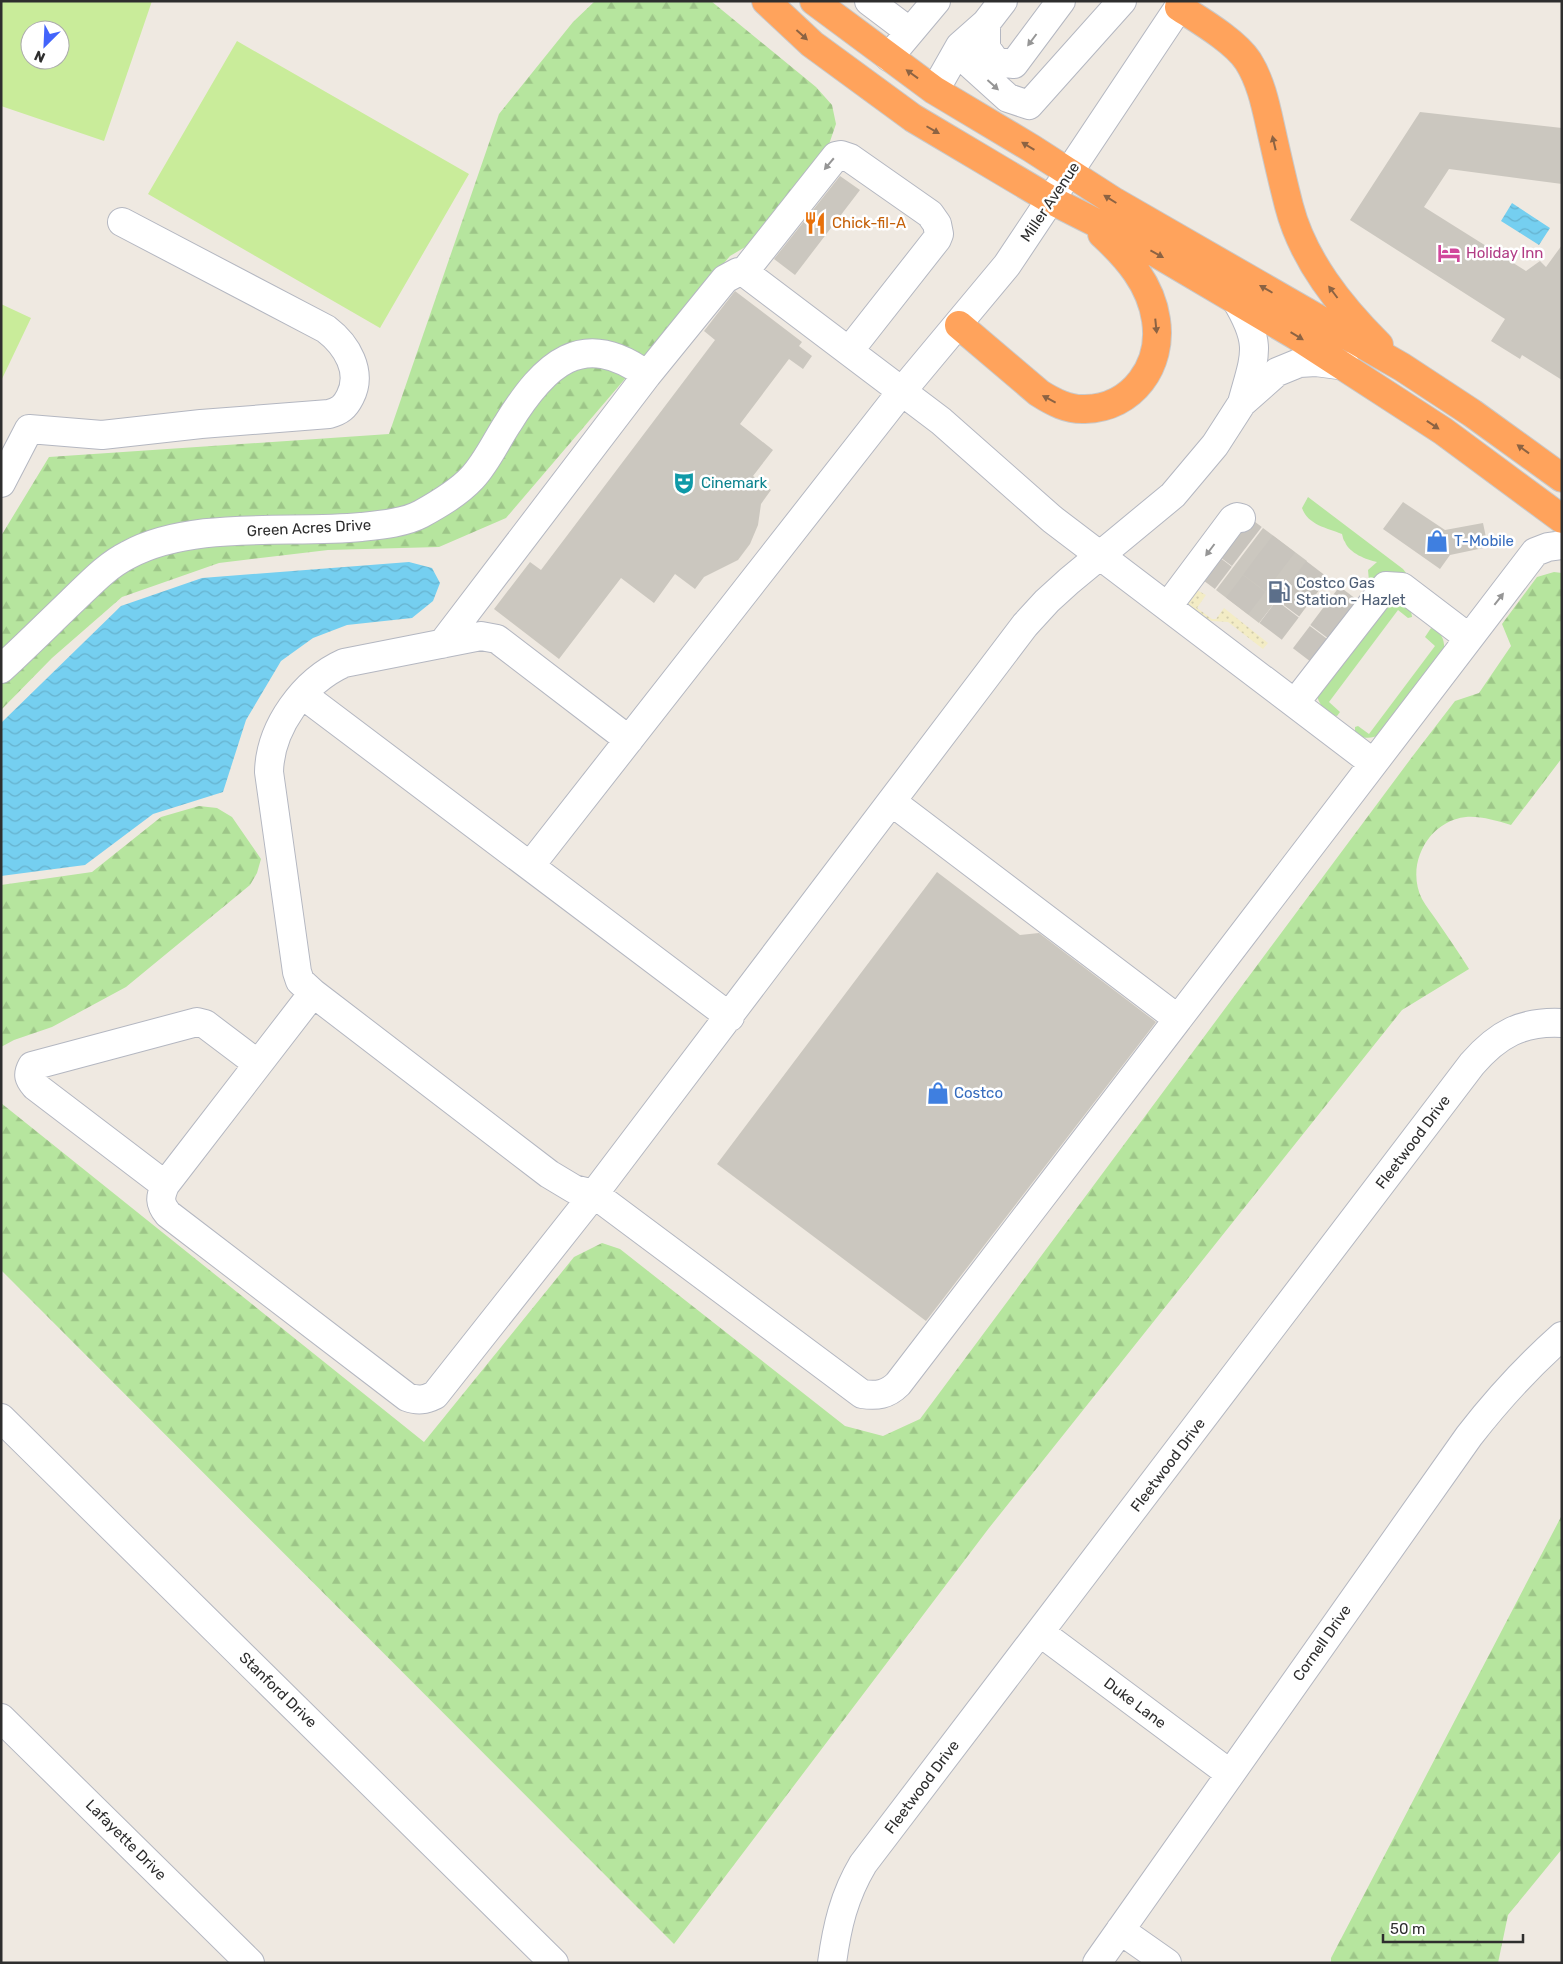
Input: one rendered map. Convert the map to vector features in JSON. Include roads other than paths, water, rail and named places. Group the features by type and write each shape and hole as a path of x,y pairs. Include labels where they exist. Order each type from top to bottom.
{"highway":[{"path":"766,1 812,44 913,118 1051,200 1156,253 1346,366 1443,431 1562,519"},
{"path":"1179,3 1238,48 1247,60 1257,78 1263,96 1289,207 1307,252 1339,301 1368,334 1402,367"},
{"path":"831,7 889,57 935,90 1115,202 1402,367 1472,413 1562,478"},
{"path":"959,325 1038,393 1053,402 1068,407 1084,409 1104,407 1123,399 1136,389 1145,377 1154,358 1158,338 1156,318 1149,296 1133,267 1119,250 1082,215"}],"street":[{"path":"869,1 910,32"},
{"path":"889,57 936,1"},
{"path":"935,90 960,46 986,23 1003,1"},
{"path":"986,23 986,48 996,62 1014,64 1062,1"},
{"path":"956,52 1008,98 1029,105 1122,1"},
{"name":"Miller Avenue","path":"530,866 902,391 959,325 1007,265 1179,3"},
{"path":"744,272 834,158 841,155 850,158 930,214 937,224 939,234 933,245 849,351"},
{"path":"1,483 29,429 102,435 201,424 329,414 343,408 353,393 356,374 351,359 336,336 122,222"},
{"path":"442,644 647,375 725,279 738,272 744,272 957,434 1044,512 1373,763"},
{"path":"1236,300 1249,321 1255,340 1254,360 1242,403"},
{"name":"Green Acres Drive","path":"1,669 103,571 128,554 166,540 201,533 340,529 384,524 419,515 448,498 471,478 488,456 508,422 530,392 564,359 582,353 599,353 633,364 647,375"},
{"path":"313,993 166,1185 160,1195 161,1206 168,1214 407,1397 416,1400 426,1399 435,1395 594,1194 1025,625 1047,601 1173,495 1215,445 1242,403 1277,372 1299,363 1316,362 1346,366"},
{"path":"1168,606 1231,521 1235,517 1242,518"},
{"path":"629,740 497,639 481,636 344,663 321,676 282,722 276,734 269,760 269,772 297,972 300,981 313,993 549,1174 574,1189 594,1194 862,1394 876,1396 890,1392 898,1384 1535,552 1548,547 1562,546"},
{"path":"1295,703 1386,586 1402,587 1469,638"},
{"path":"303,695 730,1016"},
{"path":"892,802 1178,1019"},
{"path":"166,1185 36,1086 30,1080 28,1072 32,1066 197,1022 205,1024 258,1064"},
{"name":"Fleetwood Drive","path":"832,1963 841,1912 863,1864 1041,1633 1482,1052 1511,1030 1532,1024 1562,1023"},
{"name":"Cornell Drive","path":"1097,1963 1229,1773 1479,1423 1531,1364 1562,1336"},
{"name":"Stanford Drive","path":"1,1418 554,1963"},
{"name":"Duke Lane","path":"1041,1633 1229,1773"},
{"name":"Lafayette Drive","path":"1,1718 250,1963"},
{"path":"1120,1930 1167,1963"}],"water":[{"path":"1512,203 1550,228 1539,245 1501,221"},
{"path":"409,562 432,568 440,583 433,601 412,618 347,625 313,638 281,661 246,720 223,792 153,814 85,865 1,876 1,723 121,606 202,578"}],"tunnel":[{"path":"1231,521 1359,619"},
{"path":"1218,538 1347,635"},
{"path":"1201,561 1329,658"}],"place":[{"name":"Chick-fil-A","path":"815,223"},
{"name":"Holiday Inn","path":"1449,253"},
{"name":"Cinemark","path":"684,483"},
{"name":"T-Mobile","path":"1437,541"},
{"name":"Costco Gas Station - Hazlet","path":"1279,592"},
{"name":"Costco","path":"938,1093"}]}
